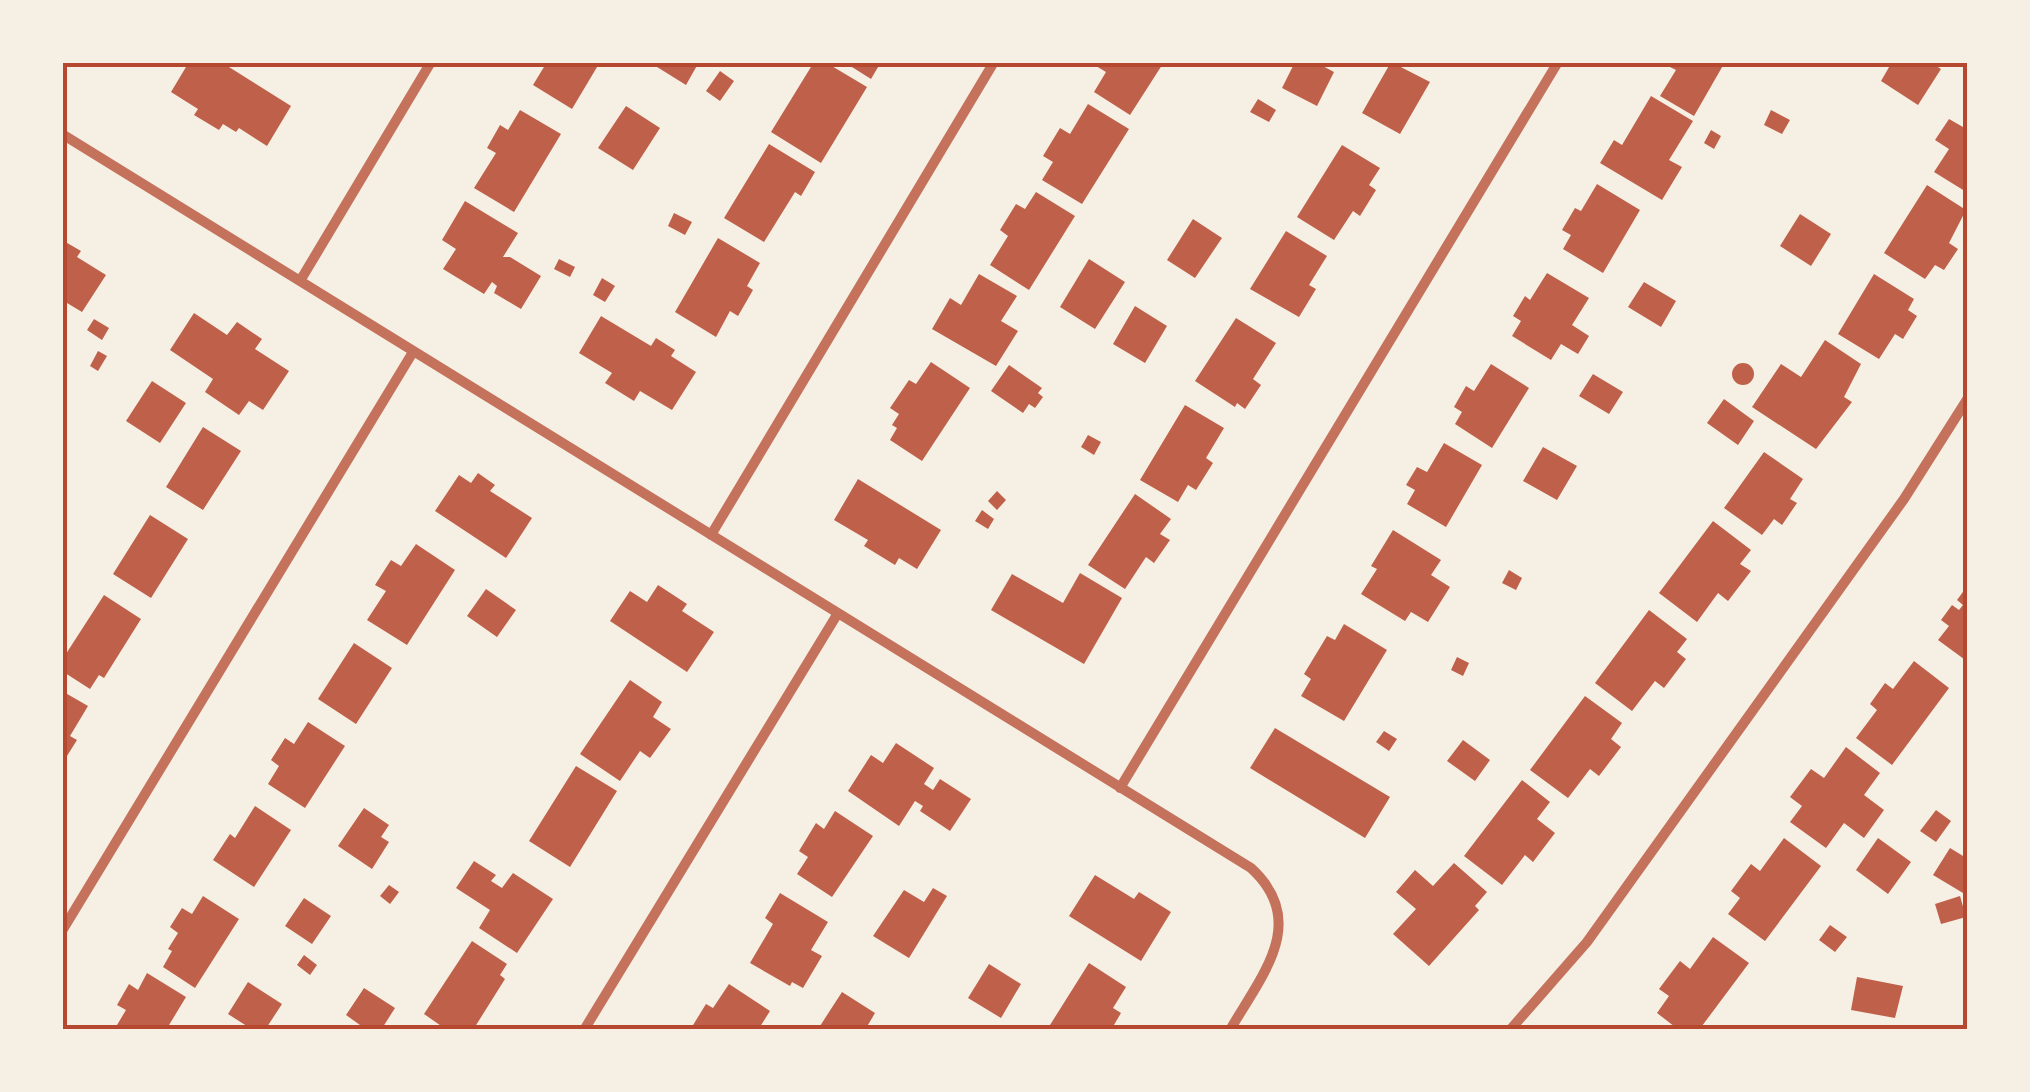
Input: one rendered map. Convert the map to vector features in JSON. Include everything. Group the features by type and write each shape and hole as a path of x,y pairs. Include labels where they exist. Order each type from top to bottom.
{"street":[{"path":"300,282 431,62"},
{"path":"711,535 994,62"},
{"path":"1120,788 1558,62"},
{"path":"62,134 1251,868 1264,880 1278,905 1280,928 1274,954 1230,1030"},
{"path":"62,931 414,352"},
{"path":"1510,1030 1598,926 1904,499 1968,398"},
{"path":"584,1030 838,614"}],"building":[{"path":"189,62 221,62 291,106 267,146 239,128 236,132 223,124 219,130 194,115 198,109 171,92"},
{"path":"547,62 600,62 572,109 533,85"},
{"path":"649,62 699,62 686,85"},
{"path":"814,62 825,62 867,87 821,163 771,132"},
{"path":"844,62 881,62 871,79"},
{"path":"1098,62 1164,62 1130,115 1094,92 1106,72 1096,66"},
{"path":"1295,62 1315,62 1334,72 1317,106 1282,88"},
{"path":"1391,62 1430,82 1400,134 1362,113"},
{"path":"1672,62 1725,62 1694,116 1660,96 1676,70 1670,67"},
{"path":"1892,62 1930,62 1941,69 1918,105 1881,81"},
{"path":"720,71 734,81 720,101 706,91"},
{"path":"1651,96 1693,121 1669,160 1682,167 1662,200 1600,163 1614,140 1622,145"},
{"path":"1258,99 1276,110 1269,122 1250,112"},
{"path":"1088,104 1129,129 1082,204 1042,180 1053,162 1043,156 1060,128 1070,134"},
{"path":"626,106 660,128 633,170 598,148"},
{"path":"520,110 561,134 514,212 474,188 496,153 487,148 500,125 508,130"},
{"path":"1771,110 1790,120 1782,134 1764,125"},
{"path":"1949,119 1963,127 1968,120 1968,193 1934,172 1949,149 1935,140"},
{"path":"1711,130 1721,136 1714,149 1704,143"},
{"path":"769,144 815,172 801,196 795,192 764,242 724,218"},
{"path":"1342,145 1380,168 1369,185 1376,190 1360,216 1353,211 1334,240 1297,217"},
{"path":"1597,184 1640,210 1603,273 1563,249 1571,235 1562,230 1575,208 1581,211"},
{"path":"1927,185 1966,210 1949,243 1958,249 1944,270 1935,265 1925,279 1884,253"},
{"path":"1036,192 1075,216 1029,290 990,265 1008,236 1000,230 1016,204 1025,209"},
{"path":"465,201 518,233 503,257 510,257 541,276 521,309 494,293 497,286 492,282 484,294 443,269 456,249 442,240"},
{"path":"674,213 692,222 685,235 668,226"},
{"path":"1800,214 1831,234 1811,266 1780,246"},
{"path":"1193,219 1222,238 1195,278 1167,260"},
{"path":"1286,231 1327,256 1309,285 1316,289 1299,317 1250,289"},
{"path":"718,238 760,263 747,286 753,290 738,316 730,311 716,337 675,312"},
{"path":"62,240 81,251 77,257 106,275 82,312 62,300"},
{"path":"559,259 575,267 570,277 554,269"},
{"path":"1089,259 1125,282 1095,329 1060,307"},
{"path":"1547,273 1589,298 1572,325 1589,336 1578,354 1561,344 1551,360 1512,336 1521,321 1513,316 1525,296 1530,300"},
{"path":"979,274 1017,296 1001,321 1018,331 996,366 932,329 950,298 961,305"},
{"path":"1874,274 1914,299 1908,310 1917,316 1903,339 1895,334 1879,359 1838,334"},
{"path":"602,278 615,286 605,302 593,295"},
{"path":"1644,282 1676,301 1661,327 1628,307"},
{"path":"1135,306 1167,326 1145,363 1113,344"},
{"path":"194,313 227,335 237,322 262,339 255,349 289,371 263,410 249,401 239,415 205,392 213,379 170,350"},
{"path":"601,316 651,346 656,338 675,350 671,356 696,372 672,410 640,391 634,401 605,383 612,373 579,353"},
{"path":"1236,318 1276,343 1253,379 1261,385 1245,409 1237,403 1235,407 1195,381"},
{"path":"94,319 109,328 102,340 87,330"},
{"path":"1825,340 1861,364 1844,397 1852,402 1816,449 1752,407 1781,364 1801,377"},
{"path":"98,351 107,356 98,371 90,366"},
{"path":"931,362 970,388 922,461 890,440 897,428 892,425 899,414 890,408 909,380 916,384"},
{"path":"1743,363 1754,374 1743,385 1732,374"},
{"path":"1491,364 1529,388 1492,448 1455,424 1462,412 1454,407 1466,386 1474,391"},
{"path":"1009,365 1042,388 1038,393 1043,397 1035,408 1029,404 1023,413 991,391"},
{"path":"1593,374 1623,392 1609,414 1579,396"},
{"path":"152,381 186,403 160,443 126,421"},
{"path":"1724,399 1754,421 1738,445 1707,423"},
{"path":"1185,405 1224,428 1206,458 1213,463 1196,490 1188,485 1178,502 1140,480"},
{"path":"203,427 241,451 203,510 166,487"},
{"path":"1088,435 1101,442 1094,455 1081,447"},
{"path":"1444,443 1482,465 1446,527 1407,504 1415,490 1406,485 1417,467 1427,472"},
{"path":"1543,447 1577,466 1557,500 1523,481"},
{"path":"1764,452 1803,479 1790,499 1797,503 1782,525 1774,519 1762,535 1724,508"},
{"path":"478,473 495,485 490,491 532,518 506,558 435,511 459,475 471,483"},
{"path":"858,479 941,530 917,569 899,558 895,565 864,546 868,540 834,520"},
{"path":"997,491 1006,500 997,510 988,501"},
{"path":"1135,494 1171,519 1160,534 1170,540 1154,563 1146,557 1125,589 1088,565"},
{"path":"982,510 994,519 988,529 975,521"},
{"path":"150,515 188,539 151,598 113,574"},
{"path":"1713,521 1751,550 1740,564 1751,571 1728,601 1718,593 1697,622 1659,593"},
{"path":"1393,530 1441,560 1431,575 1450,587 1428,622 1411,612 1405,621 1361,594 1377,569 1371,566"},
{"path":"416,544 455,570 407,645 367,620 386,591 375,585 391,560 401,566"},
{"path":"1509,570 1522,578 1516,590 1502,583"},
{"path":"1080,573 1122,598 1084,664 991,610 1012,574 1063,603"},
{"path":"658,585 687,604 682,611 714,632 687,672 610,621 630,591 647,602"},
{"path":"1968,585 1968,662 1938,640 1949,626 1941,620 1952,605 1959,610 1963,605 1957,600"},
{"path":"486,589 516,610 497,637 467,616"},
{"path":"104,595 141,619 104,678 99,675 90,689 62,671 62,660"},
{"path":"1649,610 1687,639 1677,652 1686,659 1664,688 1655,681 1632,711 1595,683"},
{"path":"1344,624 1387,650 1344,721 1301,696 1311,679 1304,674 1327,636 1335,640"},
{"path":"354,643 392,668 356,724 318,699"},
{"path":"1457,657 1469,663 1463,676 1451,670"},
{"path":"1914,661 1949,688 1892,765 1856,738 1877,710 1870,704 1885,683 1893,689"},
{"path":"630,680 662,702 653,717 671,729 650,758 640,751 620,781 580,754"},
{"path":"62,691 88,706 70,736 77,740 62,764"},
{"path":"1585,696 1622,723 1611,739 1621,747 1599,776 1590,769 1568,798 1530,770"},
{"path":"308,722 345,746 305,808 268,784 279,766 271,760 285,738 294,744"},
{"path":"1275,728 1390,797 1365,838 1250,768"},
{"path":"1384,731 1397,739 1389,751 1376,742"},
{"path":"1463,740 1490,760 1475,781 1447,761"},
{"path":"896,743 934,768 924,784 933,790 940,779 971,799 950,831 920,811 923,806 915,801 899,826 848,791 871,755 883,763"},
{"path":"1846,747 1880,773 1864,795 1884,810 1864,838 1844,823 1826,848 1790,822 1802,806 1790,797 1811,769 1824,778"},
{"path":"576,766 617,791 570,867 529,841"},
{"path":"1522,780 1550,802 1537,819 1555,833 1533,862 1525,855 1502,885 1464,856"},
{"path":"255,806 291,830 254,887 213,860 230,834 235,838"},
{"path":"364,808 389,825 381,837 389,842 372,869 338,846"},
{"path":"1936,810 1951,821 1936,842 1920,831"},
{"path":"835,811 873,836 832,897 797,874 808,857 799,851 816,823 824,829"},
{"path":"1784,838 1821,866 1765,941 1728,914 1740,898 1731,891 1751,864 1760,871"},
{"path":"1878,838 1911,862 1888,894 1856,870"},
{"path":"1950,848 1968,859 1968,885 1963,893 1933,875"},
{"path":"474,861 496,875 491,881 502,888 513,873 553,899 517,953 479,928 490,910 456,888"},
{"path":"1454,863 1487,892 1475,906 1479,910 1429,966 1393,934 1416,909 1396,892 1415,870 1433,886"},
{"path":"1095,875 1134,899 1139,892 1171,912 1141,961 1069,916"},
{"path":"389,885 399,892 390,904 380,896"},
{"path":"933,888 947,896 909,958 873,936 904,890 924,902"},
{"path":"780,893 828,922 811,950 822,956 803,988 792,982 790,986 750,963 773,924 765,918"},
{"path":"203,896 239,919 195,988 163,967 178,933 170,927 182,908 192,914"},
{"path":"1960,896 1966,917 1941,924 1935,904"},
{"path":"304,898 331,916 312,944 285,926"},
{"path":"1830,925 1847,937 1835,952 1819,940"},
{"path":"1713,937 1749,963 1699,1030 1679,1030 1657,1013 1669,996 1659,989 1680,961 1690,969"},
{"path":"472,941 507,964 500,975 505,979 473,1030 447,1030 424,1014"},
{"path":"304,955 317,965 310,975 297,965"},
{"path":"1089,963 1126,987 1113,1008 1121,1013 1111,1030 1057,1030 1050,1025"},
{"path":"989,964 1021,984 1001,1018 968,998"},
{"path":"147,973 186,997 166,1030 114,1030 126,1010 117,1005 129,984 138,990"},
{"path":"1857,977 1903,986 1895,1018 1851,1010"},
{"path":"248,982 282,1004 265,1030 253,1030 228,1014"},
{"path":"729,984 770,1011 758,1030 690,1030 706,1004 713,1008"},
{"path":"364,988 395,1008 381,1030 367,1030 346,1015"},
{"path":"842,992 875,1013 865,1030 825,1030 820,1026"}]}
